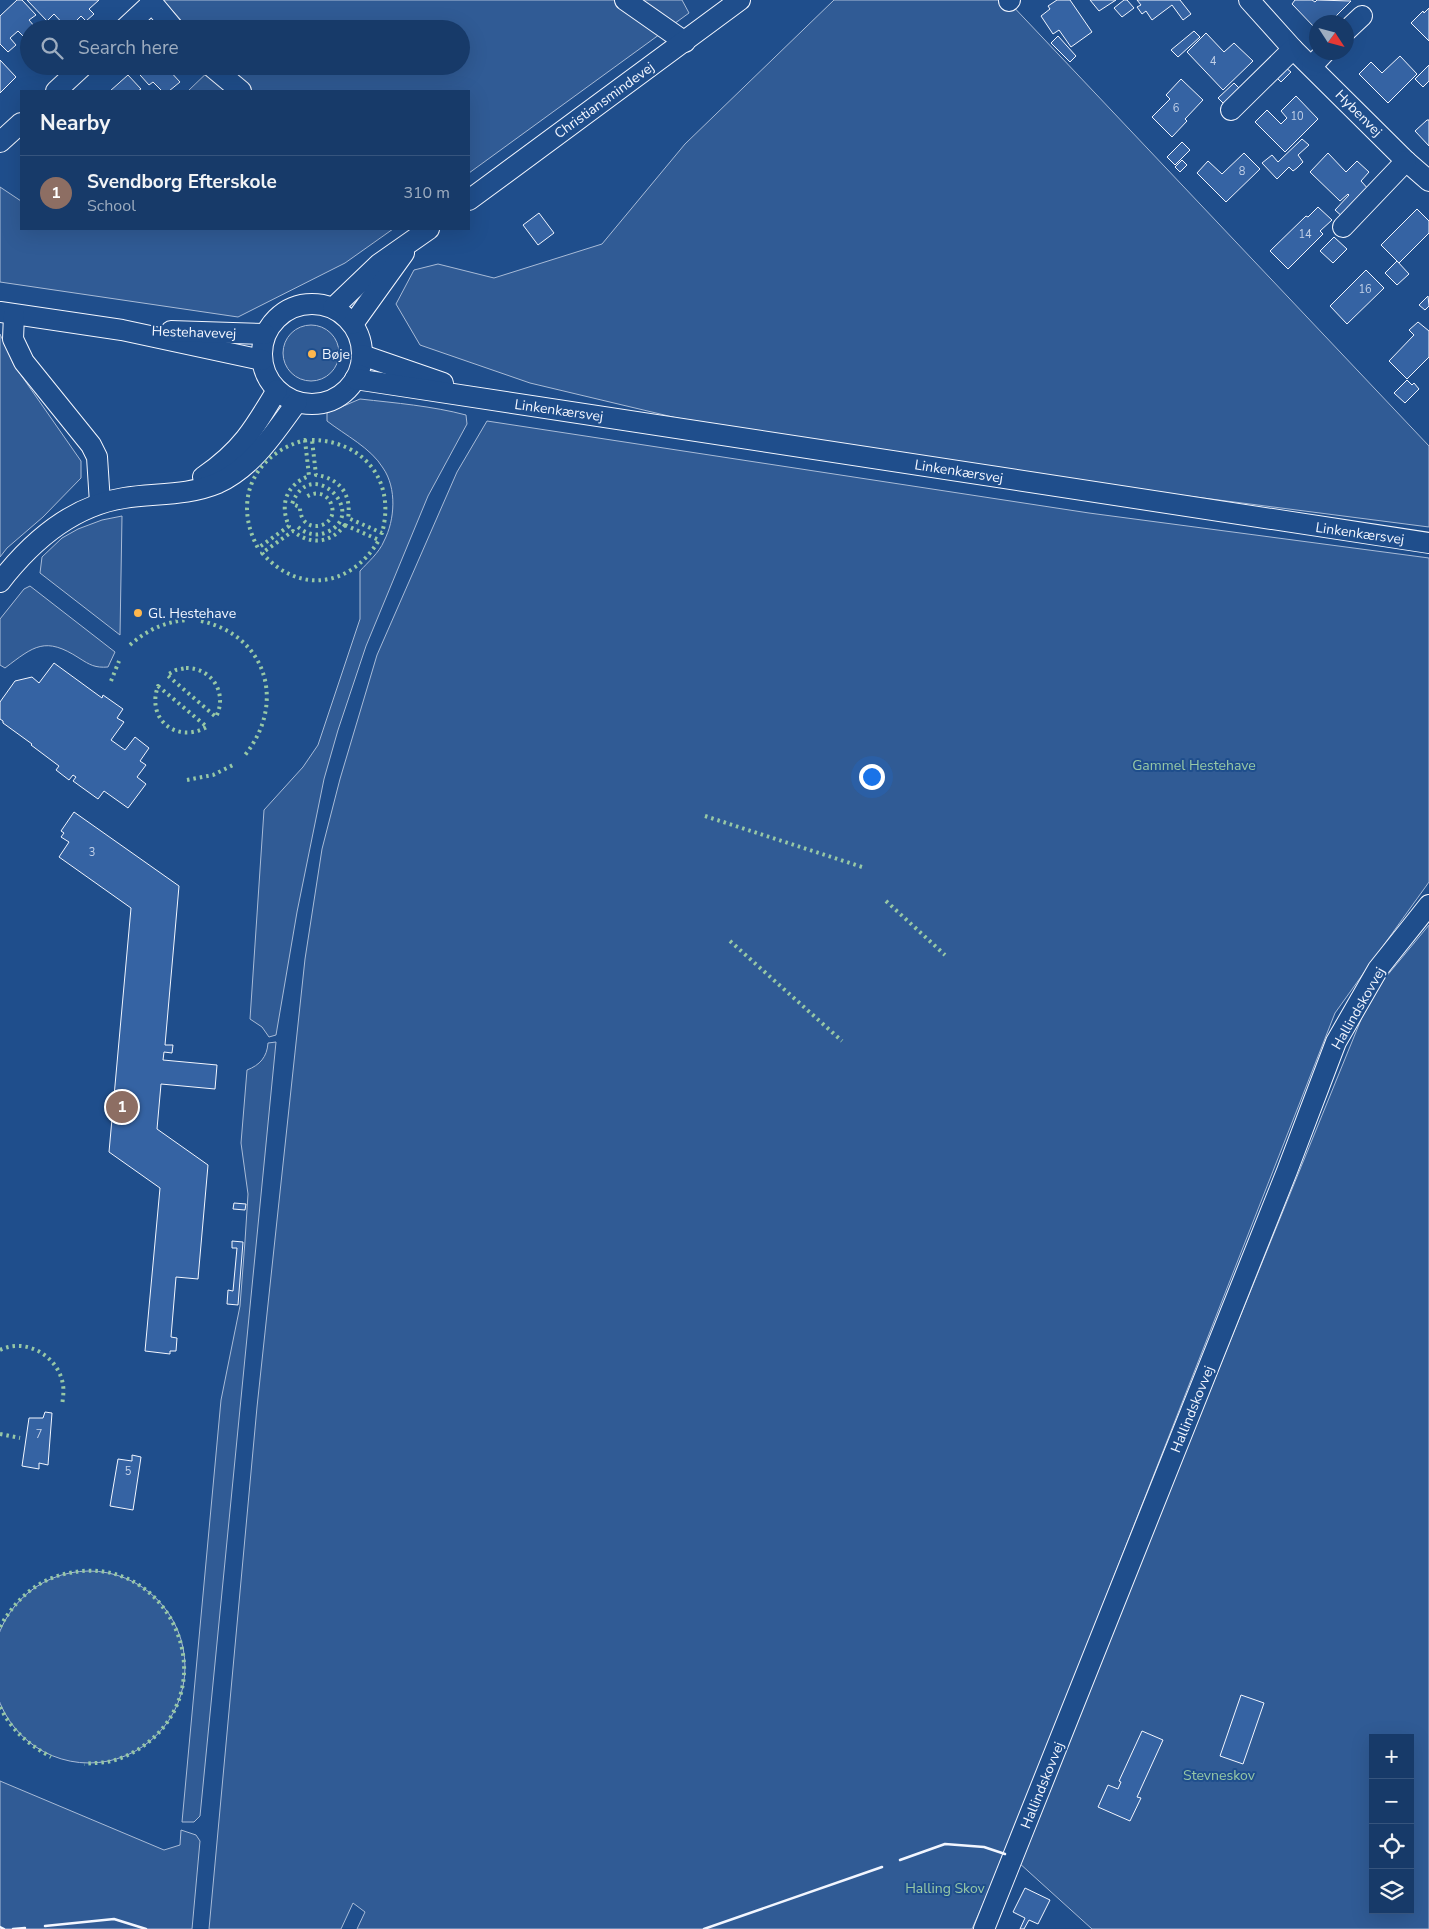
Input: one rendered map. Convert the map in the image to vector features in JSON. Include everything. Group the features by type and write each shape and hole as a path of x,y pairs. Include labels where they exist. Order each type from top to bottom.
{"street":[{"path":"626,0 685,42"},
{"name":"Christiansmindevej","path":"470,199 740,0"},
{"name":"Hybenvej","path":"1249,0 1293,49 1309,55"},
{"path":"133,20 151,2 166,20"},
{"path":"1354,24 1362,16"},
{"path":"1231,110 1293,49"},
{"name":"Hybenvej","path":"1319,60 1406,161 1429,182"},
{"path":"57,90 73,75"},
{"path":"222,75 240,90"},
{"path":"0,142 20,124"},
{"path":"1343,227 1406,161"},
{"path":"333,308 416,232"},
{"path":"352,324 416,232"},
{"path":"302,304 318,304 340,312 352,324 361,344 362,355 360,368 348,388 330,401 308,404 297,402 277,390 267,376 262,360 262,346 265,334 275,319 288,309 302,304"},
{"path":"7,314 13,338 24,362 91,445 96,457 100,503"},
{"name":"Hestehavevej","path":"7,314 122,330 262,360"},
{"name":"Hestehavevej","path":"122,330 265,334"},
{"name":"Linkenkærsvej","path":"362,355 490,399"},
{"name":"Linkenkærsvej","path":"355,379 1429,543"},
{"path":"179,494 218,467 237,450 253,430 277,390"},
{"path":"0,582 17,560 57,525 100,503 124,498 179,494 218,483 243,466 265,446 297,402"},
{"name":"Hallindskovvej","path":"984,1929 1287,1171 1336,1042 1378,969 1429,905"}],"green space":[{"path":"163,0 682,0 689,13 470,172 470,90 189,90 205,75 470,75 470,20 181,20"},
{"path":"834,0 1007,0 1429,446 1429,527 1102,485 677,418 530,383 420,345 396,304 414,270 438,264 494,278 602,244 685,144"},
{"path":"0,187 20,200 20,230 392,230 345,263 238,317 0,282"},
{"path":"305,325 317,325 327,329 335,337 339,353 335,369 327,377 317,381 305,381 295,377 287,369 283,359 283,347 287,337 295,329"},
{"path":"0,334 14,365 81,461 81,478 43,517 7,548 0,557"},
{"path":"360,399 414,405 466,415 467,424 428,496 366,646 338,730 324,779 297,912 276,1035 269,1037 262,1027 250,1019 264,810 303,767 318,745 360,619 360,571 382,545 388,533 392,514 391,485 383,468 365,448 327,421 327,413"},
{"name":"Gammel Hestehave","path":"487,421 1089,513 1429,558 1429,882 1335,1013 1005,1854 972,1929 357,1929 365,1912 353,1903 341,1929 209,1929 257,1407 305,959 322,849 340,779 377,655 457,472"},
{"path":"122,516 120,635 40,573 42,557 62,538 78,529 102,520"},
{"path":"30,586 115,652 108,667 93,666 67,651 48,646 32,649 5,668 0,665 0,619 24,589"},
{"name":"Stevneskov","path":"1429,925 1429,1929 1092,1929 1018,1862 1371,995"},
{"path":"276,1042 200,1816 194,1822 182,1822 221,1400 240,1306 248,1194 241,1143 247,1070 256,1066 262,1060 268,1043"},
{"path":"89,1571 108,1573 117,1575 142,1587 157,1599 169,1614 181,1639 185,1667 181,1695 169,1720 157,1735 142,1747 117,1759 89,1763 70,1761 61,1759 36,1747 15,1728 -1,1700 -1,1634 1,1630 9,1614 21,1599 36,1587 61,1575"},
{"path":"0,1781 164,1850 180,1845 181,1830 196,1835 200,1841 192,1929 0,1929"}],"building":[{"path":"17,0 22,0 36,15 29,20 20,20 20,33 18,31 10,38 16,45 8,52 0,44 0,16"},
{"path":"27,0 99,0 89,9 94,14 87,20 81,16 77,20 60,20 54,14 46,20"},
{"path":"1057,0 1070,0 1092,32 1071,47 1059,30 1053,34 1041,16 1050,9 1048,6"},
{"path":"1090,0 1116,0 1099,11"},
{"path":"1124,0 1127,0 1134,8 1122,17 1114,8"},
{"path":"1137,0 1180,0 1191,14 1183,20 1172,5 1152,20 1146,11 1142,14 1137,7 1141,5"},
{"path":"1295,0 1312,0 1315,2 1317,0 1351,1 1337,15 1309,15 1309,22 1292,4"},
{"path":"1429,8 1429,41 1411,23 1423,11 1424,13"},
{"path":"1194,31 1200,37 1178,57 1171,50"},
{"path":"1206,33 1224,52 1234,43 1253,61 1223,90 1187,52"},
{"path":"1058,36 1076,56 1070,62 1051,43"},
{"path":"1400,56 1417,74 1388,103 1359,74 1371,62 1382,73"},
{"path":"0,60 16,77 0,93"},
{"path":"1429,65 1429,81 1423,87 1415,79"},
{"path":"1285,67 1291,72 1281,82 1275,76"},
{"path":"128,75 141,89 140,90 111,90"},
{"path":"140,75 174,75 180,82 170,90 161,90 153,82 149,85"},
{"path":"1181,79 1203,100 1185,119 1187,121 1172,137 1152,117 1170,99 1166,95"},
{"path":"1234,83 1241,90 1224,104 1218,98"},
{"path":"1296,96 1318,119 1285,152 1255,122 1267,110 1281,124 1287,118 1281,111"},
{"path":"1429,120 1429,146 1415,131"},
{"path":"1302,139 1309,145 1298,155 1303,162 1293,171 1289,167 1277,179 1262,163 1272,155 1278,162"},
{"path":"1182,142 1190,150 1175,165 1167,157"},
{"path":"1244,153 1260,169 1226,202 1197,173 1208,161 1222,174"},
{"path":"1328,153 1346,172 1357,161 1369,172 1361,181 1370,191 1344,218 1335,210 1349,195 1340,201 1310,172"},
{"path":"1182,160 1187,165 1180,172 1175,167"},
{"path":"1318,207 1332,220 1320,231 1323,234 1288,269 1270,251"},
{"path":"1417,209 1429,221 1429,233 1399,263 1381,245"},
{"path":"539,213 554,233 538,245 523,225"},
{"path":"1334,237 1347,249 1333,263 1320,251"},
{"path":"1397,261 1409,274 1397,285 1385,273"},
{"path":"1366,270 1384,288 1347,324 1330,306"},
{"path":"1428,296 1429,306 1425,310 1419,305"},
{"path":"1418,322 1429,331 1429,357 1407,379 1389,361 1414,335 1409,330"},
{"path":"1407,380 1412,385 1414,383 1419,389 1405,403 1394,393"},
{"path":"54,663 102,698 103,695 123,709 117,718 124,722 111,740 125,750 135,737 149,748 140,761 146,765 137,777 146,784 128,808 104,791 98,799 73,781 76,777 73,775 69,780 56,770 59,766 0,719 0,702 15,681 32,677 39,683"},
{"path":"74,812 179,886 165,1045 173,1045 172,1053 164,1052 163,1060 217,1065 215,1089 161,1084 157,1129 208,1165 198,1279 176,1277 171,1337 177,1338 176,1351 170,1351 170,1354 145,1351 160,1188 109,1152 131,908 59,857 69,842 61,837 64,833 61,831"},
{"path":"234,1203 246,1204 245,1210 233,1209"},
{"path":"232,1241 243,1242 238,1305 227,1304 228,1290 233,1291 237,1248 232,1248"},
{"path":"45,1412 52,1413 48,1465 39,1463 39,1469 22,1466 29,1418 43,1418"},
{"path":"132,1455 141,1457 133,1510 110,1506 118,1459 132,1461"},
{"path":"1241,1695 1264,1703 1243,1764 1220,1756"},
{"path":"1142,1731 1163,1740 1137,1797 1141,1798 1130,1821 1098,1807 1108,1785 1118,1789 1121,1782 1119,1781"},
{"path":"1025,1888 1050,1900 1038,1924 1029,1920 1024,1929 1020,1929 1025,1918 1013,1912"}],"hedge":[{"path":"305,440 309,476 295,484 287,496 285,510 289,526 258,548 250,530 247,513 248,496 253,481 272,456 287,447 305,440"},
{"path":"312,440 331,442 347,448 361,456 372,468 380,481 384,497 385,514 382,533 348,518 348,502 342,489 331,480 316,475 312,440"},
{"path":"298,527 311,534 323,534 339,524 342,513 340,502 333,492 323,486 312,484 301,490 292,504 300,507 302,517 306,523 312,526 326,523 333,512 330,501 321,494 309,495 305,498"},
{"path":"345,525 379,540 367,556 354,568 339,576 324,580 308,580 292,575 277,566 262,553 293,531 307,539 321,540 334,536 345,525"},
{"path":"130,645 156,628 187,620"},
{"path":"201,621 224,629 242,641 255,657 264,674 267,694 265,715 258,735 245,755"},
{"path":"111,681 119,661"},
{"path":"186,668 203,672 215,684 219,691 220,699 216,717 167,675 176,670 186,668"},
{"path":"158,686 207,727 185,732 175,730 166,725 156,709 155,698 158,686"},
{"path":"187,780 213,775 233,765"},
{"path":"705,816 862,867"},
{"path":"886,901 945,955"},
{"path":"730,941 842,1041"},
{"path":"0,1350 21,1346 31,1348 48,1358 60,1375 63,1387 62,1405"},
{"path":"0,1434 20,1438"},
{"path":"0,1627 20,1600 28,1592 47,1580 69,1573 103,1572 133,1581 157,1600 174,1625 183,1653 183,1684 173,1714 151,1740 136,1751 113,1761 84,1764"},
{"path":"0,1707 21,1736 51,1757"}],"wall":[{"path":"900,1860 945,1844 984,1847 1005,1854"},
{"path":"704,1929 882,1867"},
{"path":"45,1926 114,1919 146,1929"},
{"path":"0,1927 4,1929"},
{"path":"13,1929 25,1928"}],"place":[{"name":"Bøje","path":"312,354"},
{"name":"Gl. Hestehave","path":"138,613"},
{"name":"Svendborg Efterskole","path":"122,1107"}],"park label":[{"name":"Halling Skov","path":"945,1888"}]}
